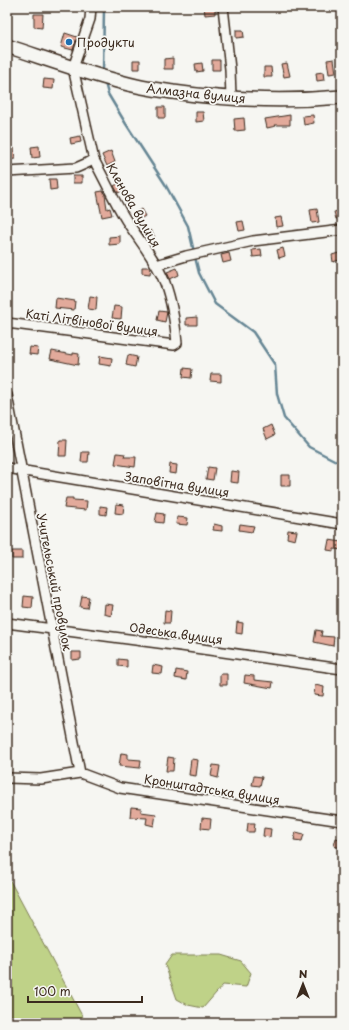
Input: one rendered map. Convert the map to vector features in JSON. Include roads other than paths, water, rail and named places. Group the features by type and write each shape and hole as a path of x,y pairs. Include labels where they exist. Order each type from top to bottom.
{"main road":[{"name":"Алмазна вулиця","path":"7,46 73,68 138,87 196,95 231,97 296,100 342,97"}],"street":[{"path":"91,7 90,19 73,68 94,160"},
{"path":"223,7 230,69 231,97"},
{"name":"Кленова вулиця","path":"7,172 76,168 94,160 125,218 156,265 164,282 170,298 175,321 178,343 174,345"},
{"path":"156,265 209,250 253,241 342,230"},
{"name":"Каті Літвінової вулиця","path":"7,323 174,345"},
{"name":"Учительський провулок","path":"7,395 80,774"},
{"name":"Заповітна вулиця","path":"7,468 342,524"},
{"name":"Одеська вулиця","path":"7,623 342,669"},
{"path":"7,778 41,779 80,774"},
{"name":"Кронштадтська вулиця","path":"80,774 120,788 342,821"}],"waterway":[{"path":"103,72 104,7"},
{"path":"105,83 108,94 165,184 188,226 194,252"},
{"path":"195,257 199,273 215,304 253,332 275,365 277,394 284,418 309,447 342,464"}],"place":[{"name":"Продукти","path":"69,42"}]}
